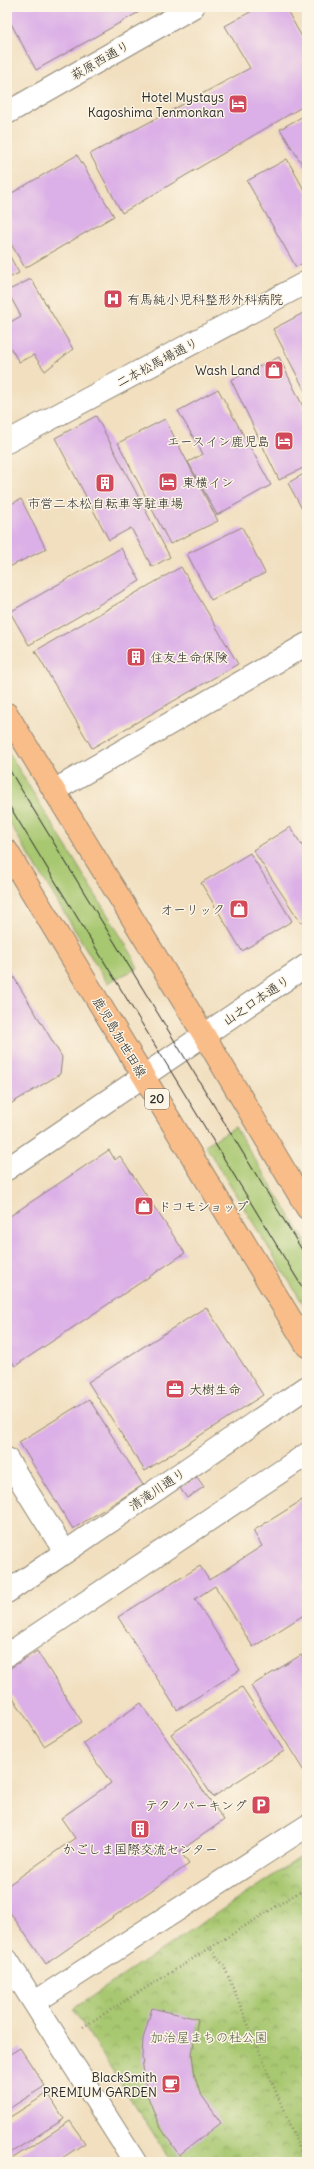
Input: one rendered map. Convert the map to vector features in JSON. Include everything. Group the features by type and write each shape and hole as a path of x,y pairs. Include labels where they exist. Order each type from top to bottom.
{"main road":[{"path":"7,714 204,1035 307,1208"},
{"name":"鹿児島加世田線","path":"7,851 307,1346"}],"street":[{"name":"萩原西通り","path":"7,113 193,7"},
{"name":"二本松馬場通り","path":"7,442 307,282"},
{"path":"54,790 307,644"},
{"name":"山之口本通り","path":"7,1169 307,965"},
{"name":"清滝川通り","path":"7,1592 307,1387"},
{"path":"7,1655 307,1454"},
{"path":"7,1459 65,1552"},
{"path":"35,2002 307,1826"},
{"path":"7,1960 135,2162"}],"path":[{"path":"77,2031 307,1887"},
{"path":"210,1948 224,1966 305,2162"}],"green space":[{"path":"7,750 131,953 138,968 107,983 7,819"},
{"path":"235,1127 307,1244 307,1310 205,1145"},
{"name":"加治屋まちの杜公園","path":"307,1853 307,2162 171,2162 73,2009"}],"building":[{"path":"7,7 148,7 36,70 7,16"},
{"path":"259,7 285,7 307,46 307,104 122,213 90,154 250,68 225,26"},
{"path":"307,114 307,172 280,129"},
{"path":"77,155 114,216 25,268 7,237 7,196"},
{"path":"287,159 307,195 307,261 296,267 247,181"},
{"path":"7,251 19,273 7,279"},
{"path":"31,279 73,349 45,371 34,355 19,362 7,342 7,324 21,316 7,291"},
{"path":"307,311 307,390 305,391 273,329"},
{"name":"エースイン鹿児島","path":"279,357 307,415 307,466 279,480 231,380"},
{"path":"218,389 271,485 217,515 188,462 203,454 178,411"},
{"name":"市営二本松自転車等駐車場","path":"96,416 170,557 152,567 131,528 109,540 55,438"},
{"name":"東横イン","path":"165,419 218,521 170,544 118,443"},
{"path":"307,472 307,518 288,483"},
{"path":"21,499 46,549 7,568 7,506"},
{"path":"242,527 265,573 211,600 187,554"},
{"path":"121,548 140,581 29,645 10,612"},
{"name":"住友生命保険","path":"181,567 238,664 92,748 35,651"},
{"path":"290,827 307,853 307,919 301,923 253,850"},
{"path":"250,853 292,921 242,951 201,883"},
{"path":"7,966 62,1057 60,1074 7,1106"},
{"path":"109,1150 115,1160 120,1156 185,1253 15,1366 7,1354 7,1218"},
{"name":"大樹生命","path":"206,1307 263,1395 145,1471 88,1382"},
{"path":"89,1399 143,1485 73,1529 19,1442"},
{"path":"197,1477 204,1487 187,1498 180,1488"},
{"path":"307,1497 307,1613 253,1647 215,1586 195,1599 240,1670 177,1710 118,1617 200,1566 209,1580 262,1546 253,1531"},
{"path":"37,1651 82,1722 44,1746 7,1688 7,1670"},
{"path":"301,1655 307,1664 307,1776 251,1686"},
{"path":"242,1687 284,1751 213,1797 171,1734"},
{"name":"かごしま国際交流センター","path":"141,1703 224,1820 180,1851 189,1864 46,1964 7,1908 7,1886 75,1838 61,1818 111,1783 83,1743"},
{"name":"BlackSmith PREMIUM GARDEN","path":"152,2008 198,2019 192,2054 195,2077 200,2093 221,2123 179,2155 159,2125 146,2092 142,2058 143,2039"},
{"path":"20,2048 45,2086 7,2110 7,2056"},
{"path":"48,2093 64,2119 7,2155 7,2119"},
{"path":"70,2121 85,2143 56,2162 7,2162"}],"tram line":[{"path":"7,766 307,1258"},
{"path":"7,802 307,1295"}],"place":[{"name":"Hotel Mystays Kagoshima Tenmonkan","path":"238,104"},
{"name":"有馬純小児科整形外科病院","path":"113,299"},
{"name":"Wash Land","path":"274,370"},
{"name":"エースイン鹿児島","path":"284,441"},
{"name":"東横イン","path":"168,482"},
{"name":"市営二本松自転車等駐車場","path":"105,483"},
{"name":"住友生命保険","path":"136,657"},
{"name":"オーリック","path":"239,909"},
{"name":"ドコモショップ","path":"144,1206"},
{"name":"大樹生命","path":"175,1389"},
{"name":"テクノパーキング","path":"261,1805"},
{"name":"かごしま国際交流センター","path":"140,1829"},
{"name":"BlackSmith PREMIUM GARDEN","path":"171,2084"}]}
